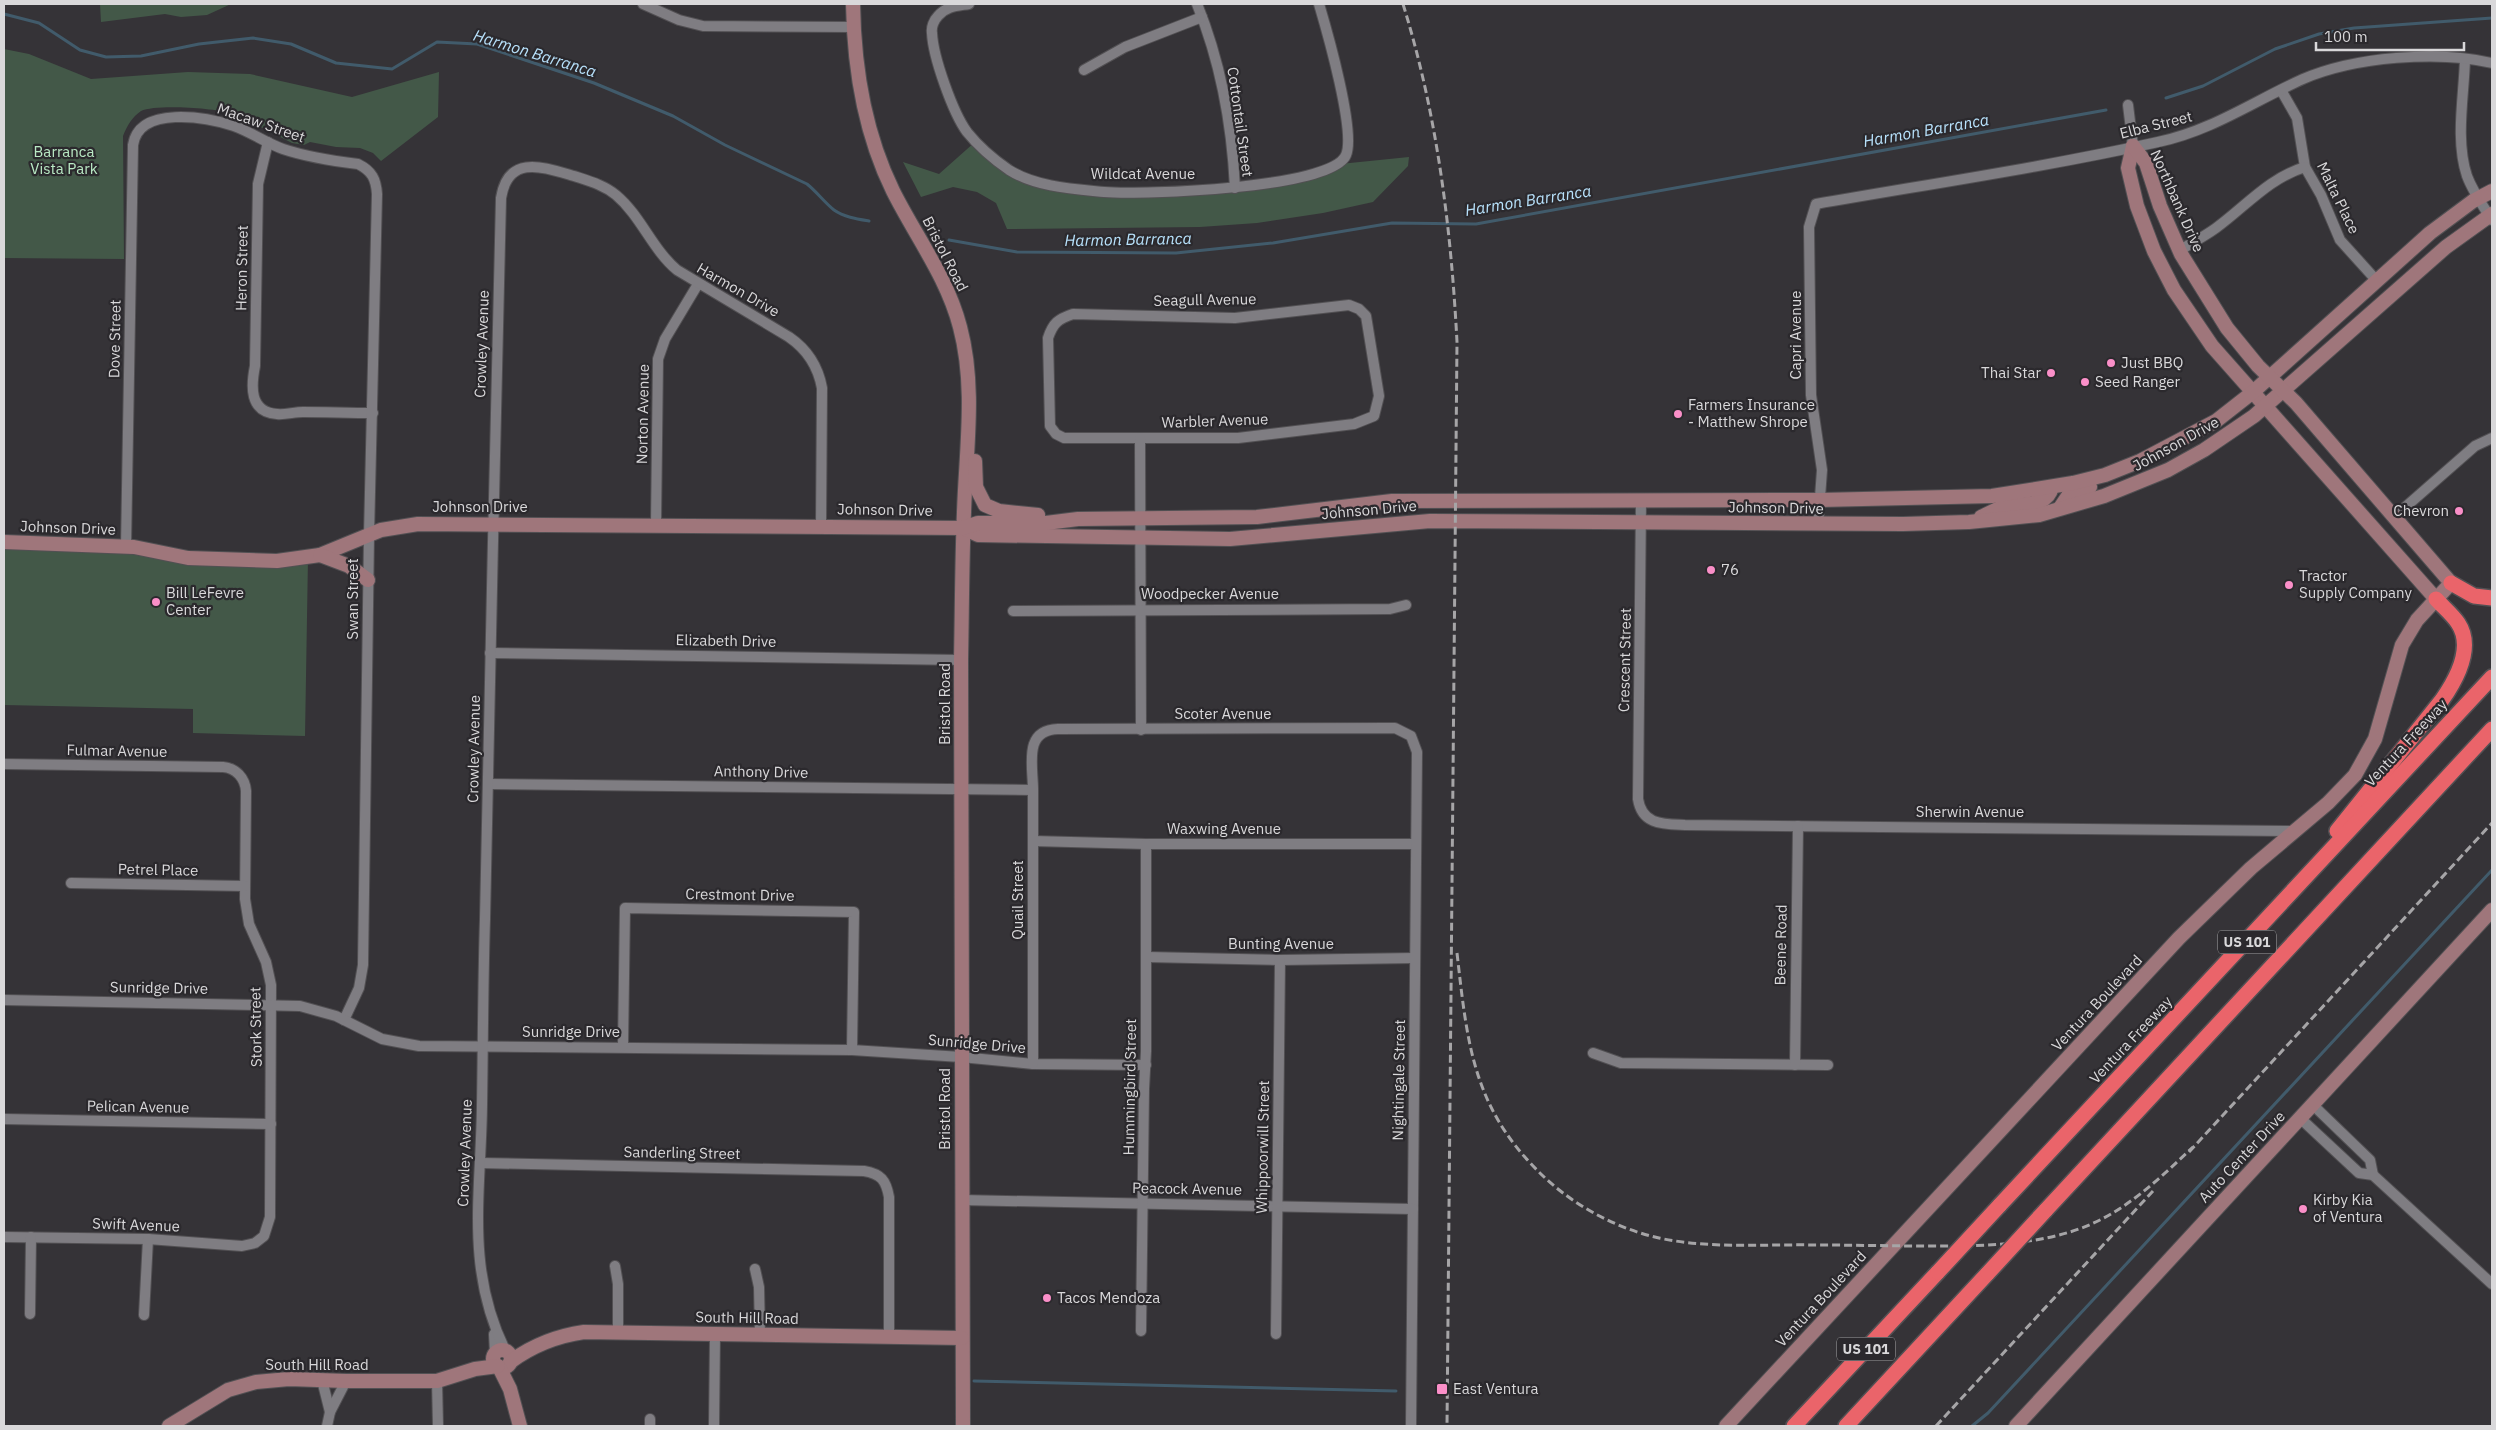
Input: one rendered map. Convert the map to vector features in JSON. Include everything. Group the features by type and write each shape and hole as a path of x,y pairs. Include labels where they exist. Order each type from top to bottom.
{"highway":[{"path":"2451,583 2474,596 2492,598"},
{"path":"2272,916 2454,684 2463,656 2461,631 2458,623 2436,599"},
{"name":"Ventura Freeway","path":"1794,1426 2272,916 2492,677"},
{"name":"US 101","path":"1846,1426 2492,729"}],"main road":[{"name":"Bristol Road","path":"852,4 853,27 866,114 893,191 948,291 966,354 970,396 963,528 961,660 963,1426"},
{"name":"Northbank Drive","path":"2133,146 2146,163 2160,206 2180,250 2226,328 2284,390 2451,583"},
{"name":"Northbank Drive","path":"2133,146 2128,168 2137,206 2154,251 2189,314 2212,346 2436,599"},
{"name":"Johnson Drive","path":"4,542 126,546 188,558 220,561 287,561 320,555 391,527 409,524 963,528 978,523 1046,523 1078,519 1266,516 1392,501 1820,500 1992,496 2052,487 2105,475 2140,461 2216,421 2253,392 2430,233 2492,191"},
{"name":"Johnson Drive","path":"963,528 978,535 1250,538 1430,521 1818,525 1969,522 2039,515 2112,493 2168,470 2222,439 2265,407 2446,247 2491,217"},
{"path":"970,396 976,432 976,487 985,505 999,511 1078,519"},
{"path":"2060,508 2070,493 2104,483 2140,461"},
{"path":"1969,522 2002,507 2043,501 2050,496 2052,487"},
{"path":"320,555 349,566 368,580"},
{"name":"Ventura Boulevard","path":"1726,1426 2179,938 2239,880 2338,794 2362,765 2381,723 2394,666 2402,645 2417,620 2451,583"},
{"name":"Auto Center Drive","path":"2016,1426 2492,910"},
{"name":"South Hill Road","path":"169,1426 218,1395 239,1386 289,1379 346,1381 437,1380 475,1370 569,1334 618,1332 962,1338"},
{"path":"502,1359 520,1426"}],"street":[{"path":"643,4 679,20 703,26 853,27"},
{"name":"Wildcat Avenue","path":"969,4 949,8 939,15 933,24 932,34 950,100 957,117 975,142 989,156 1011,171 1030,180 1048,185 1104,192 1234,188 1315,174 1340,164 1347,151 1347,131 1336,67 1319,4"},
{"name":"Cottontail Street","path":"1197,4 1213,48 1224,94 1234,188"},
{"path":"1084,70 1125,47 1202,17"},
{"name":"Elba Street","path":"1816,204 2180,136 2221,122 2281,90 2332,68 2350,64 2400,57 2465,59 2492,63"},
{"path":"2465,59 2462,150 2467,174 2491,217"},
{"name":"Malta Place","path":"2281,90 2297,118 2306,167 2321,195 2340,240 2376,281"},
{"path":"2128,105 2133,146"},
{"name":"Macaw Street","path":"136,131 148,122 187,117 234,126 282,148 358,164 368,169 373,176"},
{"name":"Dove Street","path":"126,546 134,145 136,131"},
{"name":"Heron Street","path":"268,142 258,184 255,366 251,386 253,396 261,408 275,414 294,412 372,413"},
{"name":"Harmon Drive","path":"515,172 524,167 544,167 605,187 624,203 670,264 698,284 797,342 816,367 822,388 820,526"},
{"path":"2180,250 2215,229 2271,183 2289,172 2306,167"},
{"name":"Crowley Avenue","path":"502,1359 478,1263 500,198 502,188 515,172"},
{"name":"Swan Street","path":"344,1020 359,988 363,965 368,580 377,194 373,176"},
{"name":"Capri Avenue","path":"1816,204 1809,228 1811,395 1821,458 1818,525"},
{"name":"Norton Avenue","path":"656,525 658,359 665,339 698,284"},
{"name":"Seagull Avenue","path":"1056,434 1050,426 1048,338 1053,325 1058,319 1073,314 1235,318 1349,305 1359,309 1366,316 1379,396 1374,416"},
{"name":"Warbler Avenue","path":"1056,434 1064,438 1238,438 1354,424 1374,416"},
{"path":"1140,438 1141,730"},
{"path":"2394,517 2475,446 2492,438"},
{"name":"Crescent Street","path":"1641,500 1638,799 1642,812 1647,818"},
{"name":"Woodpecker Avenue","path":"1013,611 1390,609 1406,605"},
{"name":"Elizabeth Drive","path":"490,654 961,660"},
{"name":"Scoter Avenue","path":"1036,738 1050,729 1395,728 1411,736"},
{"name":"Nightingale Street","path":"1411,736 1417,752 1411,1426"},
{"name":"Quail Street","path":"1033,1064 1033,790 1031,751 1036,738"},
{"name":"Fulmar Avenue","path":"4,764 229,768"},
{"name":"Stork Street","path":"229,768 241,777 245,783 244,886 249,924 269,973 272,1005 270,1217 264,1236"},
{"name":"Anthony Drive","path":"488,784 1033,790"},
{"name":"Sherwin Avenue","path":"1647,818 1664,824 2294,831"},
{"name":"Beene Road","path":"1795,1065 1798,826"},
{"name":"Waxwing Avenue","path":"1033,841 1146,844 1416,844"},
{"name":"Hummingbird Street","path":"1141,1331 1146,1065 1146,844"},
{"name":"Petrel Place","path":"71,883 244,886"},
{"name":"Crestmont Drive","path":"623,1046 625,908 854,912 852,1050"},
{"name":"Bunting Avenue","path":"1146,957 1280,960 1415,958"},
{"name":"Whippoorwill Street","path":"1276,1334 1280,960"},
{"name":"Sunridge Drive","path":"4,1000 272,1005 312,1008 344,1020 371,1035 396,1043 482,1047 623,1046 852,1050 1033,1064 1146,1065"},
{"path":"1593,1053 1621,1063 1828,1065"},
{"path":"2313,1104 2370,1160 2373,1175 2492,1284"},
{"path":"2300,1118 2359,1174 2373,1175"},
{"name":"Pelican Avenue","path":"4,1119 271,1124"},
{"name":"Sanderling Street","path":"480,1163 864,1171 882,1177 889,1197 889,1336"},
{"name":"Peacock Avenue","path":"961,1200 1413,1209"},
{"name":"Swift Avenue","path":"4,1237 148,1239 242,1246 255,1244 264,1236"},
{"path":"30,1314 31,1237"},
{"path":"144,1315 148,1239"},
{"path":"615,1266 618,1284 618,1332"},
{"path":"755,1269 759,1287 760,1335"},
{"path":"714,1426 715,1334"},
{"path":"322,1380 330,1412"},
{"path":"437,1380 438,1426"},
{"path":"327,1426 330,1412 346,1381"}],"green space":[{"path":"100,4 231,4 207,15 181,17 165,14 101,22"},
{"name":"Barranca Vista Park","path":"4,49 29,54 91,79 188,72 250,74 352,97 439,72 438,117 381,161 373,153 360,148 336,147 310,142 304,145 292,143 245,120 221,111 171,107 141,111 130,122 123,136 124,259 4,258"},
{"path":"975,142 1030,180 1104,192 1235,188 1340,164 1409,157 1408,166 1373,202 1323,213 1257,223 1200,227 1007,229 996,203 977,192 953,187 921,197 903,162 939,174"},
{"path":"4,542 308,558 305,736 193,733 193,709 4,705"}],"waterway":[{"name":"Harmon Barranca","path":"4,14 39,23 80,50 106,57 141,56 199,44 253,38 291,44 336,63 392,69 437,42 477,44 594,83 673,116 725,145 807,184 830,207 838,212 869,221"},
{"name":"Harmon Barranca","path":"2166,98 2203,86 2275,49 2319,34 2354,28 2492,18"},
{"name":"Harmon Barranca","path":"949,240 1017,252 1176,253 1273,243 1392,223 1476,224 2106,110"},
{"path":"1972,1426 1988,1413 2492,870"},
{"path":"974,1381 1396,1391"}],"railway":[{"path":"1403,4 1425,87 1440,171 1451,256 1457,342 1447,1426"},
{"path":"2189,1152 2492,823"},
{"path":"1457,953 1465,1014 1476,1070 1498,1121 1515,1146 1537,1170 1563,1193 1593,1213 1642,1234 1698,1244 1737,1245 1948,1246 2023,1242 2061,1235 2111,1214 2140,1194 2193,1147"},
{"path":"1936,1426 2153,1191"}],"place":[{"name":"Just BBQ","path":"2111,363"},
{"name":"Thai Star","path":"2051,373"},
{"name":"Seed Ranger","path":"2085,382"},
{"name":"Farmers Insurance - Matthew Shrope","path":"1678,414"},
{"name":"Chevron","path":"2459,511"},
{"name":"76","path":"1711,570"},
{"name":"Tractor Supply Company","path":"2289,585"},
{"name":"Bill LeFevre Center","path":"156,602"},
{"name":"Kirby Kia of Ventura","path":"2303,1209"},
{"name":"Tacos Mendoza","path":"1047,1298"},
{"name":"East Ventura","path":"1442,1389"}]}
